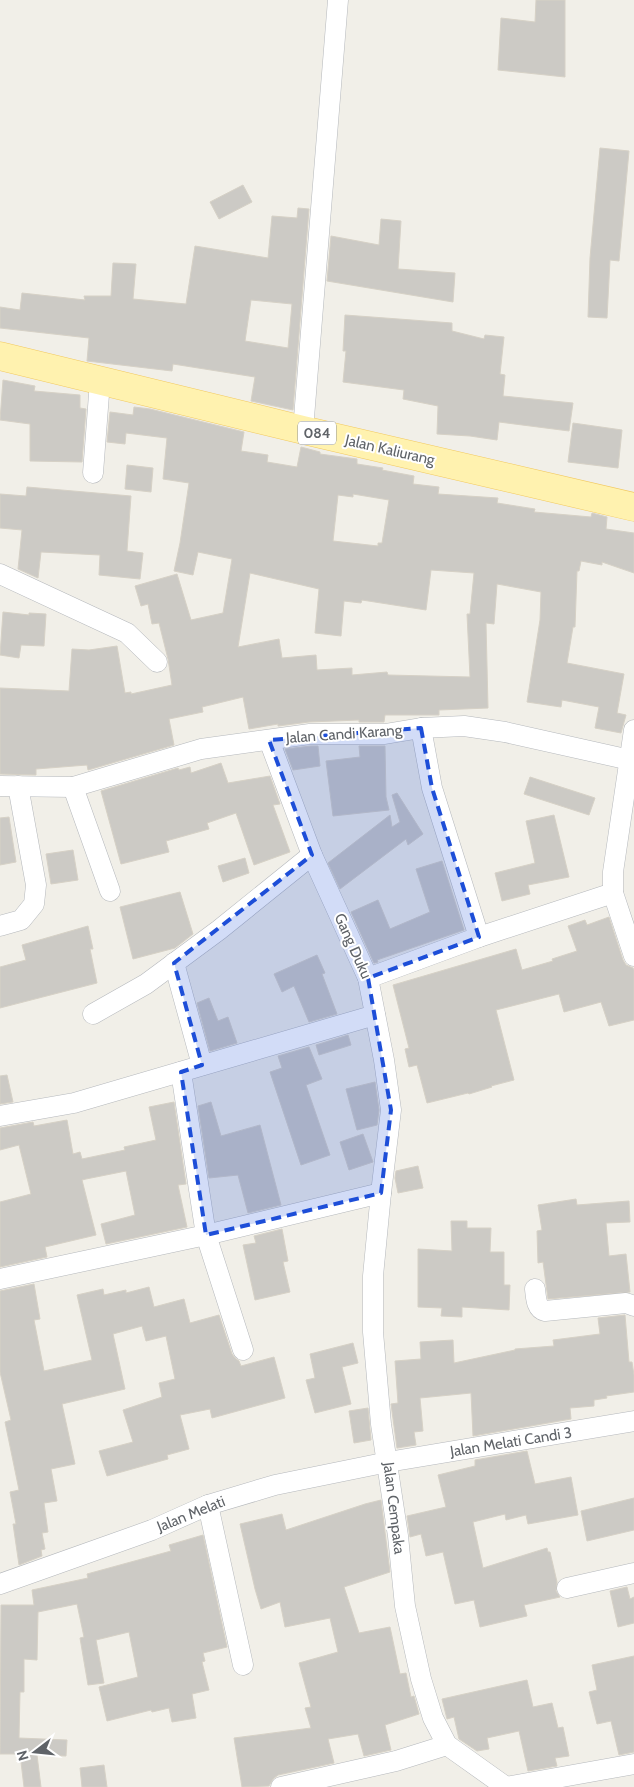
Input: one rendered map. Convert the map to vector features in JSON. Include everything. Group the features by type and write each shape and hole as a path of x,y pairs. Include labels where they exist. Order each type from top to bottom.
{"main road":[{"name":"Jalan Kaliurang","path":"0,356 303,430 634,507"}],"street":[{"path":"303,430 338,0"},
{"path":"93,473 100,381"},
{"path":"0,574 127,633 157,662"},
{"name":"Jalan Candi Karang","path":"9,786 73,787 201,749 310,734 385,734 421,728 464,726 505,732 630,760"},
{"path":"421,728 432,788 480,937"},
{"path":"634,730 613,872 613,893 634,956"},
{"name":"Gang Duku","path":"269,740 312,855 368,978 384,1060 391,1110 381,1193"},
{"path":"0,926 21,920 34,904 36,885 9,786"},
{"path":"73,787 110,891"},
{"path":"93,1014 146,984 219,930 312,855"},
{"path":"368,978 480,937 613,893"},
{"path":"174,963 202,1065"},
{"path":"0,1116 74,1103 375,1015"},
{"path":"181,1072 206,1235 243,1350"},
{"path":"0,1279 206,1235 381,1193"},
{"name":"Jalan Cempaka","path":"381,1193 373,1276 373,1332 381,1424 388,1462 407,1615 421,1679 433,1718 447,1745 506,1787"},
{"path":"535,1289 538,1306 545,1311 616,1304 634,1306"},
{"name":"Jalan Melati Candi 3","path":"388,1462 634,1421"},
{"name":"Jalan Melati","path":"0,1584 152,1530 208,1505 275,1485 388,1462"},
{"path":"208,1505 243,1665"},
{"path":"567,1588 634,1573"},
{"path":"281,1787 396,1761 447,1745"},
{"path":"506,1787 571,1781 634,1764"}],"highlighted area":[{"path":"421,728 432,788 479,937 368,978 391,1110 381,1193 206,1235 181,1072 202,1065 174,963 312,855 269,740"}],"building":[{"path":"536,0 565,0 565,77 498,70 501,18 535,22"},
{"path":"600,148 629,151 619,261 610,260 607,318 588,317 590,258"},
{"path":"243,185 252,202 219,219 210,202"},
{"path":"298,208 309,209 293,410 251,401 255,377 173,364 172,371 87,361 89,338 0,328 0,307 20,310 22,293 85,300 84,296 111,296 113,263 136,264 133,299 186,304 195,246 268,258 272,216 297,218","holes":["251,300 292,304 288,348 245,341"]},
{"path":"381,219 401,221 398,269 455,273 453,302 327,281 331,236 379,245"},
{"path":"345,315 452,323 452,331 484,339 485,335 504,337 500,374 505,375 503,396 573,403 569,431 499,422 497,440 437,434 438,406 403,399 404,390 343,382 346,351 343,351"},
{"path":"3,380 35,386 34,391 80,395 80,408 86,409 82,462 30,461 30,424 0,420"},
{"path":"134,407 150,409 244,432 241,451 268,455 267,462 297,467 301,447 320,452 320,454 357,459 357,464 414,476 413,484 439,487 438,494 498,498 497,503 535,509 534,512 591,517 592,513 607,517 606,529 634,533 634,573 602,562 602,565 581,561 579,571 577,571 575,627 573,627 567,663 624,674 617,713 626,715 621,733 595,728 599,707 562,700 561,707 527,702 540,620 541,592 497,584 494,624 486,623 488,708 439,710 439,715 385,715 384,722 359,722 359,720 309,722 278,726 278,724 249,729 243,697 202,707 203,712 169,719 174,745 88,770 87,765 36,769 36,775 0,774 0,688 69,691 72,649 89,650 117,646 125,693 131,692 131,694 172,685 159,623 152,624 148,604 141,606 135,586 177,574 191,620 223,613 232,559 198,552 193,575 174,571 189,483 163,479 167,438 126,433 125,444 107,442 110,412 133,415","holes":["353,494 389,500 382,543 378,543 378,546 333,541 338,495 353,497","431,570 474,573 470,614 467,614 470,677 388,675 387,672 352,675 352,668 317,670 316,655 282,658 279,639 238,647 250,573 319,589 315,633 341,636 344,601 361,603 362,600 426,610"]},
{"path":"573,423 622,430 618,468 568,462"},
{"path":"127,465 153,468 151,492 125,489"},
{"path":"27,487 131,496 127,551 143,553 140,579 99,575 100,555 41,552 38,578 18,569 22,530 0,528 0,494 26,496"},
{"path":"3,612 29,615 29,613 46,614 44,646 21,645 19,658 0,655"},
{"path":"318,746 320,766 293,770 285,749"},
{"path":"359,746 385,746 386,797 389,810 333,816 326,761 360,757"},
{"path":"221,763 228,783 270,776 280,804 273,805 290,852 254,865 236,813 207,823 209,829 166,841 169,852 121,864 101,791 178,768 179,770 190,767 191,773"},
{"path":"530,777 595,798 589,815 524,794"},
{"path":"397,793 423,834 408,845 406,839 340,889 328,863 390,815 392,827 400,822 392,795"},
{"path":"554,815 569,877 528,885 530,894 502,901 495,873 535,863 526,821"},
{"path":"9,817 16,862 0,865 0,818"},
{"path":"73,850 78,880 51,884 46,854"},
{"path":"245,858 249,873 223,882 218,866"},
{"path":"442,861 464,930 377,960 378,962 374,963 351,912 378,900 390,929 430,912 416,869"},
{"path":"180,892 193,934 175,948 133,959 120,907"},
{"path":"609,917 623,960 626,965 634,970 634,1020 609,1026 601,1002 564,1012 559,994 496,1010 514,1080 469,1094 427,1103 417,1065 409,1067 405,1049 409,1048 393,985 516,949 522,970 553,961 552,959 577,951 568,926 585,920 587,925"},
{"path":"88,926 93,949 90,949 97,983 0,1008 0,967 26,960 22,945"},
{"path":"317,955 325,973 322,974 337,1014 309,1022 294,986 282,992 274,974"},
{"path":"209,998 218,1021 228,1017 237,1043 210,1051 197,1003"},
{"path":"348,1035 351,1045 319,1055 316,1045"},
{"path":"309,1047 322,1079 306,1085 330,1155 301,1165 270,1072 282,1068 278,1056"},
{"path":"7,1075 13,1102 0,1104 0,1076"},
{"path":"375,1082 379,1110 377,1125 357,1130 346,1089"},
{"path":"174,1102 186,1184 178,1185 187,1227 106,1244 101,1224 135,1215 126,1171 86,1179 82,1180 96,1235 45,1247 47,1257 0,1267 0,1202 31,1194 19,1145 0,1150 0,1128 33,1122 34,1126 67,1120 73,1154 80,1152 82,1159 125,1150 124,1147 156,1140 149,1107"},
{"path":"211,1102 221,1136 260,1125 281,1205 248,1213 238,1175 209,1178 198,1106"},
{"path":"363,1134 373,1162 349,1170 340,1142"},
{"path":"418,1166 423,1188 398,1193 395,1178 396,1171"},
{"path":"576,1199 577,1205 629,1201 630,1222 606,1223 609,1256 626,1254 630,1292 548,1299 543,1262 538,1263 537,1231 542,1230 538,1205"},
{"path":"451,1221 467,1221 467,1228 491,1228 490,1252 504,1252 504,1285 510,1285 509,1310 462,1307 462,1317 441,1316 442,1308 418,1307 418,1249 452,1251"},
{"path":"282,1229 288,1261 283,1262 290,1292 255,1300 243,1245 256,1243 254,1236"},
{"path":"34,1284 40,1319 34,1320 44,1371 92,1360 77,1295 103,1289 104,1295 126,1290 126,1293 149,1287 154,1307 184,1299 190,1323 219,1315 232,1354 241,1366 274,1357 285,1398 212,1418 210,1409 180,1415 189,1449 167,1455 168,1459 107,1476 99,1451 133,1442 123,1410 162,1397 159,1383 175,1379 166,1336 146,1341 142,1326 113,1334 125,1389 62,1404 75,1464 51,1469 57,1501 44,1503 48,1532 42,1533 45,1549 41,1550 42,1556 19,1565 13,1524 16,1524 10,1492 19,1490 5,1422 11,1420 0,1372 0,1291"},
{"path":"625,1315 629,1362 632,1362 634,1375 634,1392 606,1396 607,1398 594,1400 594,1406 570,1408 571,1419 473,1436 471,1393 420,1398 423,1431 414,1432 416,1445 397,1448 391,1404 398,1403 395,1361 421,1359 420,1342 453,1340 454,1363 515,1349 554,1346 553,1340 600,1334 598,1318"},
{"path":"353,1343 358,1363 342,1367 351,1404 315,1413 306,1380 315,1378 310,1354"},
{"path":"368,1408 371,1440 354,1443 349,1411"},
{"path":"527,1451 535,1484 571,1477 578,1515 528,1524 526,1515 506,1520 505,1514 473,1522 483,1568 547,1548 548,1552 550,1552 557,1582 556,1591 560,1597 524,1605 527,1616 480,1627 474,1600 455,1604 443,1552 426,1556 421,1534 410,1537 407,1516 446,1507 438,1475 475,1466 475,1460"},
{"path":"634,1498 634,1530 587,1541 581,1511"},
{"path":"381,1500 390,1572 344,1587 359,1633 390,1627 400,1674 406,1673 411,1697 414,1696 419,1714 385,1725 391,1750 364,1756 358,1734 328,1739 334,1763 278,1775 269,1786 242,1787 234,1738 311,1728 305,1708 311,1707 299,1663 338,1652 330,1618 285,1627 280,1602 261,1609 240,1524 282,1514 286,1530"},
{"path":"203,1535 227,1647 203,1653 205,1661 202,1662 209,1690 192,1694 196,1718 172,1722 169,1708 152,1712 151,1710 107,1721 99,1687 138,1677 129,1632 96,1640 104,1683 88,1685 80,1638 84,1637 77,1604 38,1612 37,1660 24,1659 24,1692 20,1692 19,1738 67,1740 66,1756 37,1755 41,1787 24,1787 20,1754 0,1754 1,1605 34,1605 32,1590 88,1578 87,1574 171,1551 169,1545"},
{"path":"627,1587 630,1599 634,1597 634,1623 618,1627 610,1591"},
{"path":"634,1656 634,1752 619,1755 611,1721 597,1724 589,1692 597,1690 592,1665"},
{"path":"527,1680 533,1707 552,1703 558,1728 563,1727 569,1756 555,1758 557,1766 528,1771 519,1731 487,1738 489,1749 477,1751 459,1739 454,1717 447,1719 442,1699"},
{"path":"104,1765 107,1787 82,1787 80,1768"}]}
